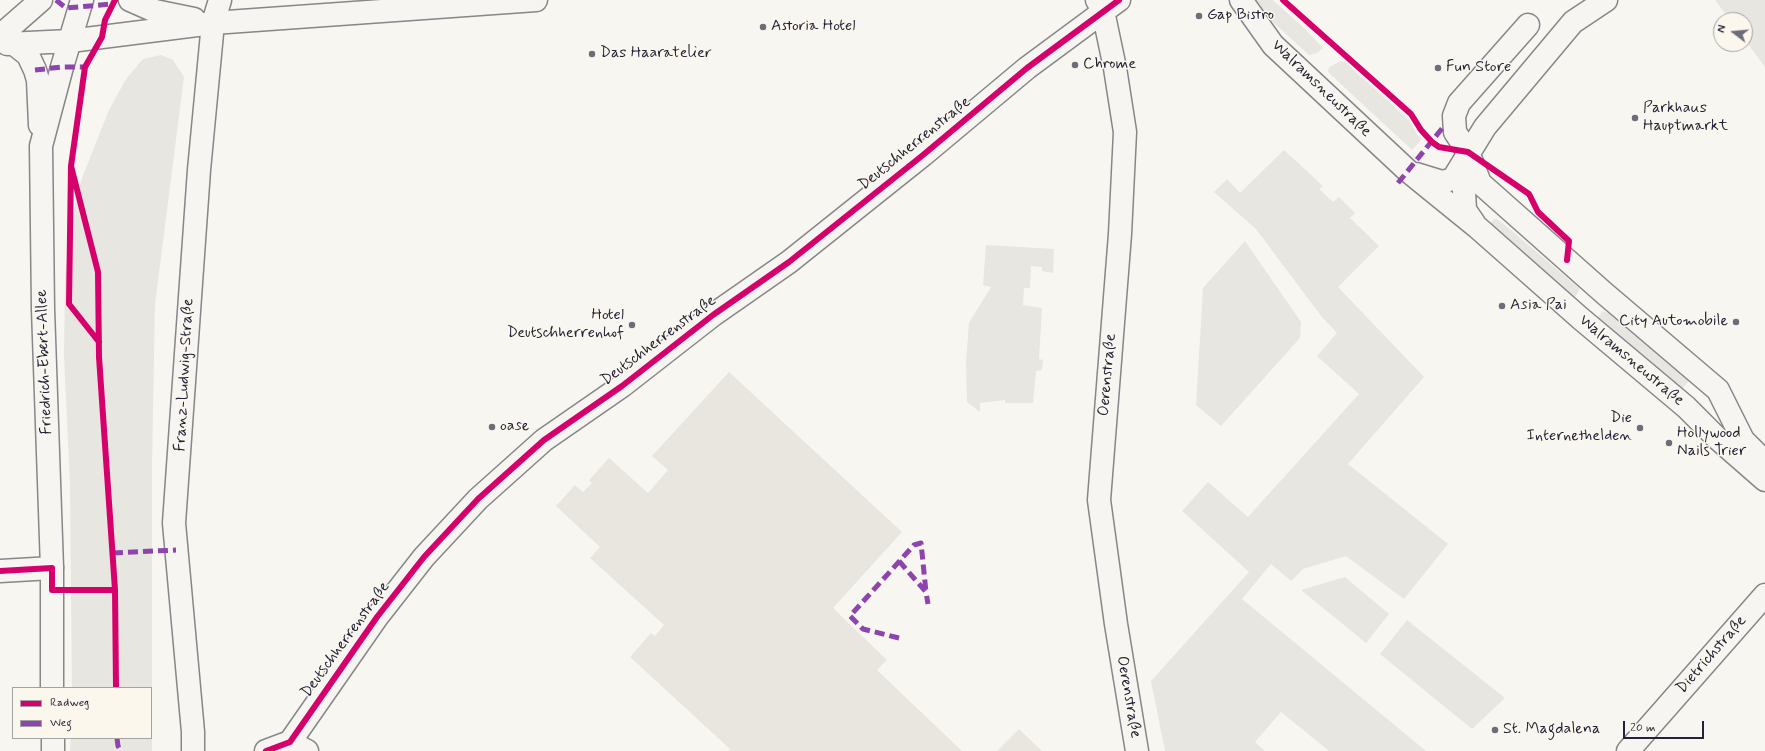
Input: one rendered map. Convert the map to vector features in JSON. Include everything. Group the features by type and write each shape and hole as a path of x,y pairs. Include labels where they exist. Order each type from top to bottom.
{"street":[{"path":"4,42 41,0"},
{"name":"Friedrich-Ebert-Allee","path":"52,687 52,568 43,309 41,146 82,0"},
{"path":"130,0 155,11 213,23"},
{"name":"Franz-Ludwig-Straße","path":"193,751 193,732 174,523 181,445 186,346 213,23 220,0"},
{"path":"4,42 70,41 213,23 536,0"},
{"name":"Walramsneustraße","path":"1241,0 1273,45 1408,171 1477,227 1580,318 1686,407 1717,438 1765,480"},
{"name":"Walramsneustraße","path":"1573,22 1579,0"},
{"path":"1573,22 1590,0"},
{"name":"Walramsneustraße","path":"1408,171 1442,182 1453,179 1468,152 1485,127 1573,22 1606,0"},
{"name":"Deutschherrenstraße","path":"266,751 298,747 377,617 424,557 478,499 544,440 622,386 713,315 789,262 923,155 1026,68 1106,4"},
{"name":"Oerenstraße","path":"1106,4 1125,132 1120,234 1099,500 1116,624 1137,751"},
{"path":"1528,26 1459,103 1454,116 1455,132 1468,152 1480,183 1718,390 1743,440 1765,462"},
{"path":"4,42 28,55 38,80 41,146"},
{"name":"Walramsneustraße","path":"1468,152 1463,173 1465,210 1477,227"},
{"path":"0,570 52,568"},
{"name":"Dietrichstraße","path":"1628,751 1765,595"},
{"path":"52,739 53,751"}],"shaded area":[{"path":"1255,0 1273,0 1305,29 1323,48 1317,53 1309,55 1265,15"},
{"path":"1715,0 1765,0 1765,67 1753,51 1753,12 1724,12"},
{"path":"161,55 173,60 184,77 155,304 152,464 152,687 72,687 70,485 64,356 65,277 70,226 82,178 109,110 126,79 143,59"},
{"path":"1341,61 1345,62 1409,120 1416,133 1422,139 1412,150 1328,72 1329,67"},
{"path":"1284,150 1323,186 1319,189 1333,202 1339,197 1355,213 1350,218 1379,246 1338,287 1424,377 1348,464 1448,544 1404,599 1346,556 1303,569 1291,581 1271,564 1242,599 1426,751 1329,751 1281,712 1255,742 1265,751 1165,751 1151,681 1249,572 1182,511 1208,482 1248,517 1359,394 1317,356 1337,333 1321,316 1256,229 1214,192 1227,179 1240,193"},
{"path":"1494,219 1499,220 1579,288 1579,291 1575,297 1491,226 1491,222"},
{"path":"1245,241 1301,322 1300,338 1221,426 1196,405 1203,288"},
{"path":"986,245 1054,249 1053,273 1042,271 1042,267 1031,266 1030,288 1024,288 1023,305 1042,308 1039,359 1043,360 1042,370 1036,371 1033,403 1005,403 1005,400 980,403 980,412 967,402 966,362 969,323 991,287 983,285"},
{"path":"1603,311 1608,313 1689,381 1680,391 1600,321 1598,317"},
{"path":"729,372 902,532 833,608 887,660 877,670 962,751 728,751 730,749 630,657 651,633 655,636 664,625 590,558 600,547 556,506 575,485 583,492 592,483 589,480 609,458 648,493 668,470 652,456"},
{"path":"1345,577 1389,614 1366,643 1301,590"},
{"path":"1407,620 1505,698 1472,729 1380,654"},
{"path":"1019,729 1042,751 997,751"},
{"path":"71,739 152,739 152,751 70,751"}],"marked path":[{"path":"56,0 66,8 112,4"},
{"path":"35,70 62,67 85,67"},
{"path":"1398,183 1444,126"},
{"path":"899,638 863,629 850,616 914,545 921,543 926,592"},
{"path":"113,553 176,550"},
{"path":"899,561 926,592 928,604"},
{"path":"117,739 118,746 121,751"}],"cycle path":[{"path":"99,342 69,304 71,166 85,67 102,37 105,20 115,0"},
{"path":"266,751 290,742 377,617 424,557 478,499 544,440 622,386 713,315 789,262 923,155 1027,68 1119,0"},
{"path":"1283,0 1411,114 1421,130 1432,142 1439,147 1468,152 1529,194 1538,212 1569,241 1567,260"},
{"path":"71,166 98,272 99,357 115,590 116,687"},
{"path":"0,571 52,568 52,590 115,590"}],"place":[{"name":"Gap Bistro","path":"1199,16"},
{"name":"Astoria Hotel","path":"763,27"},
{"name":"Das Haaratelier","path":"592,54"},
{"name":"Chrome","path":"1075,65"},
{"name":"Fun Store","path":"1438,68"},
{"name":"Parkhaus Hauptmarkt","path":"1635,118"},
{"name":"Asia Pai","path":"1502,306"},
{"name":"City Automobile","path":"1736,322"},
{"name":"Hotel Deutschherrenhof","path":"632,325"},
{"name":"oase","path":"492,427"},
{"name":"Die Internethelden","path":"1640,428"},
{"name":"Hollywood Nails Trier","path":"1669,443"},
{"name":"St. Magdalena","path":"1495,730"}]}
